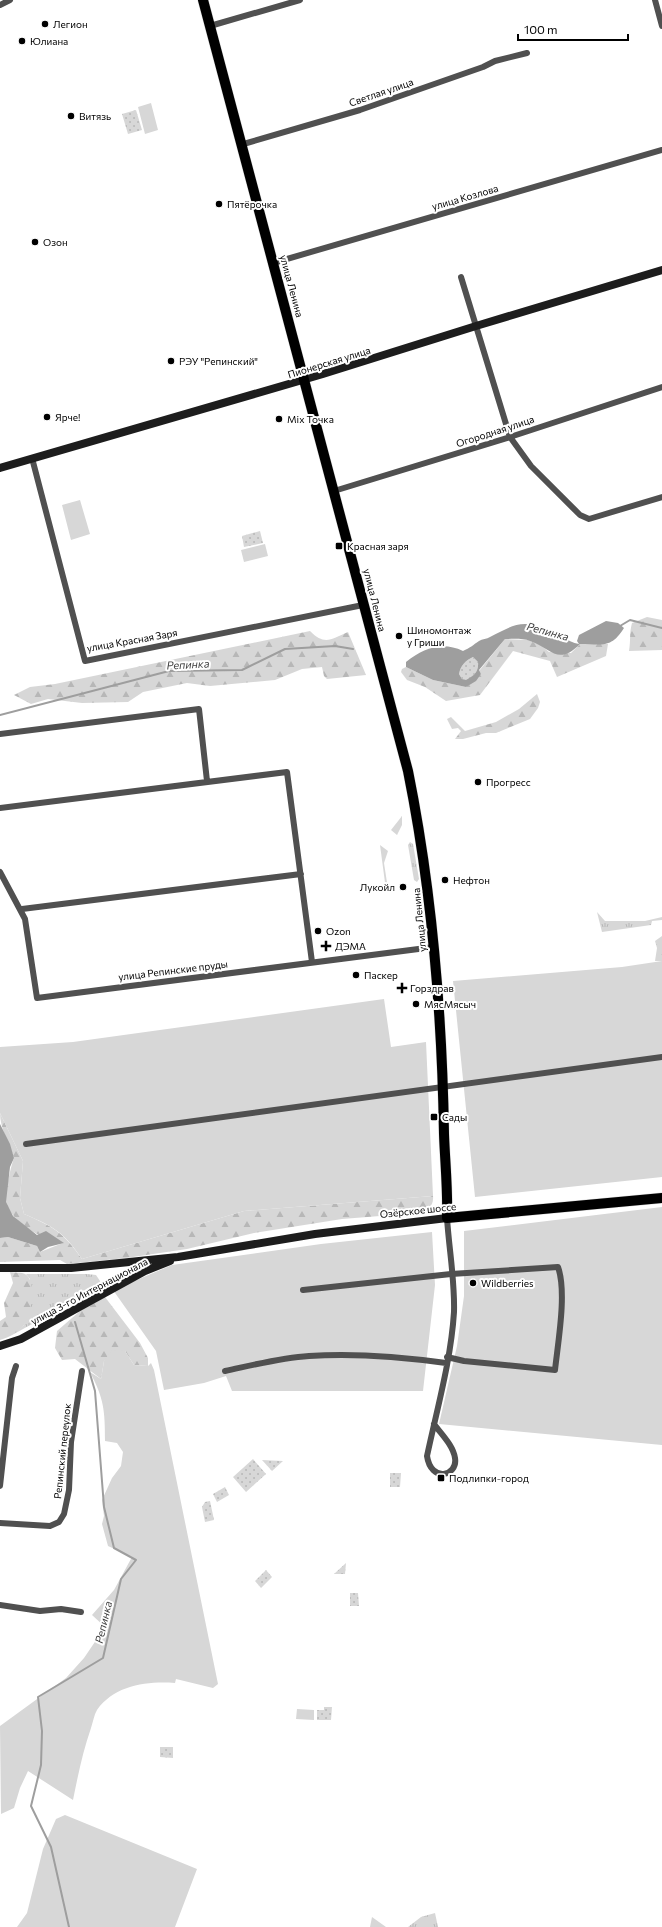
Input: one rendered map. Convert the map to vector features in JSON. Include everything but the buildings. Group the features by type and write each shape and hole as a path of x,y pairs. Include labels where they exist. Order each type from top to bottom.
{"main road":[{"name":"улица Ленина","path":"203,0 240,145 273,263 408,771 428,882 434,947 444,1086 447,1218"},
{"name":"Озёрское шоссе","path":"447,1218 662,1198"}],"street":[{"path":"0,5 10,0"},
{"path":"210,26 300,0"},
{"path":"655,0 662,26"},
{"name":"Светлая улица","path":"240,145 360,110 483,67 495,60 527,53"},
{"name":"улица Козлова","path":"273,263 662,150"},
{"name":"Пионерская улица","path":"0,468 304,380 662,270"},
{"path":"461,277 510,437 531,466 580,515 589,519 662,497"},
{"name":"Огородная улица","path":"334,491 510,437 662,386"},
{"name":"улица Красная Заря","path":"32,458 85,661 363,605"},
{"path":"0,734 199,709 207,781"},
{"path":"0,808 287,772 312,962 434,947"},
{"name":"улица Репинские пруды","path":"0,872 22,909 25,918 37,998 312,962"},
{"path":"22,909 301,874"},
{"path":"26,1144 662,1057"},
{"path":"434,1424 453,1450 456,1460 454,1468 449,1473 441,1474 434,1472 428,1465 427,1456 447,1360 454,1314 454,1287 451,1274 447,1218"},
{"name":"Озёрское шоссе","path":"178,1257 316,1234 447,1218"},
{"name":"улица 3-го Интернационала","path":"0,1268 71,1268 178,1257"},
{"name":"улица 3-го Интернационала","path":"0,1346 21,1338 145,1270 178,1257"},
{"path":"225,1371 262,1362 310,1356 364,1356 447,1360 555,1370 562,1300 561,1274 558,1267 451,1274 303,1290"},
{"path":"0,1486 12,1378 16,1366"},
{"name":"Репинский переулок","path":"0,1523 50,1526 59,1522 64,1514 69,1490 71,1442 82,1371"},
{"path":"0,1605 40,1611 61,1609 81,1612"}],"green space":[{"path":"151,103 158,130 145,134 138,107"},
{"path":"136,110 142,130 128,134 122,114"},
{"path":"80,500 90,534 71,540 62,505"},
{"path":"260,531 263,543 244,547 242,536"},
{"path":"265,544 268,556 244,562 241,550"},
{"path":"647,617 662,620 662,650 629,651 632,623"},
{"path":"310,631 315,636 324,640 332,639 348,632 366,675 327,679 324,676 322,667 302,669 275,680 210,686 187,683 143,692 128,702 82,703 48,699 31,704 14,695 30,687 55,684"},
{"path":"505,639 528,640 542,646 549,652 571,653 580,644 608,644 606,656 557,677 550,661 513,651 480,695 446,701 425,687 407,680 401,672 402,669 406,667 433,680 466,687 481,674 479,671"},
{"path":"473,657 478,662 478,668 474,675 466,681 462,679 459,674 464,664"},
{"path":"537,694 540,702 538,708 530,719 496,733 486,733 463,739 455,739 461,731 458,728 452,729 447,719 451,717 465,731 496,722 519,709"},
{"path":"402,816 402,825 397,835 391,830"},
{"path":"410,842 413,844 419,879 417,882 414,880 408,845"},
{"path":"380,845 388,851 384,863 388,889 386,890"},
{"path":"597,912 605,921 645,921 662,917 662,920 652,921 651,925 602,932"},
{"path":"662,936 662,961 655,961 657,948 655,941"},
{"path":"662,961 662,1177 475,1197 453,981 622,967"},
{"path":"384,999 391,1047 426,1042 433,1196 244,1211 82,1259 69,1242 57,1231 24,1214 20,1198 23,1161 0,1113 0,1047 73,1042"},
{"path":"0,1113 23,1161 20,1198 24,1214 57,1231 69,1242 82,1259 244,1211 433,1196 433,1200 429,1208 418,1213 342,1219 254,1233 187,1249 126,1258 67,1264 60,1260 0,1262 0,1238 8,1237 37,1246 40,1252 63,1243 40,1236 23,1225 8,1208 6,1203 6,1194 14,1158 3,1130"},
{"path":"662,1207 662,1445 439,1424 457,1346 464,1296 464,1231"},
{"path":"432,1232 435,1285 423,1391 232,1391 226,1376 204,1383 164,1390 156,1351 113,1290 172,1265 321,1244"},
{"path":"10,1272 24,1273 29,1278 32,1299 29,1314 24,1325 13,1334 0,1340 0,1321 6,1317 4,1303 13,1283"},
{"path":"26,1274 87,1274 96,1275 100,1281 99,1285 79,1298 14,1334 24,1325 30,1279"},
{"path":"105,1297 140,1343 148,1358 148,1366 134,1365 125,1351 104,1361 101,1379 75,1359 62,1360 55,1348 57,1331 80,1311"},
{"path":"112,1350 125,1351 134,1365 148,1366 151,1363 154,1370 218,1684 213,1688 176,1679 175,1683 154,1683 132,1686 113,1695 104,1702 95,1714 83,1754 73,1800 28,1771 20,1788 14,1808 1,1814 0,1726 66,1678 84,1658 105,1627 92,1615 114,1590 132,1557 108,1546 102,1524 104,1516 102,1500 112,1478 121,1466 123,1452 117,1443 105,1441 103,1405 90,1372 101,1379 104,1361"},
{"path":"253,1459 266,1474 246,1492 233,1477"},
{"path":"262,1460 283,1461 272,1471"},
{"path":"390,1473 401,1473 400,1487 390,1487"},
{"path":"225,1487 229,1495 217,1502 213,1494"},
{"path":"210,1501 214,1520 205,1522 202,1507 205,1502"},
{"path":"346,1563 345,1574 334,1574"},
{"path":"266,1570 272,1577 261,1588 255,1581"},
{"path":"350,1593 358,1593 359,1606 350,1606"},
{"path":"324,1707 332,1707 331,1720 317,1720 317,1710 324,1710"},
{"path":"297,1709 314,1710 314,1720 296,1719"},
{"path":"160,1747 173,1747 173,1758 160,1757"},
{"path":"65,1815 197,1869 175,1927 17,1927 27,1913 43,1849 56,1819"},
{"path":"435,1913 438,1927 408,1927 421,1917"},
{"path":"372,1917 386,1927 370,1927"}],"water":[{"path":"606,621 618,623 624,628 615,639 610,642 605,644 580,644 572,651 560,655 527,640 505,639 479,670 481,674 476,681 466,687 433,680 406,667 406,662 426,650 440,646 455,648 463,651 470,648 480,640 489,638 505,629 517,625 530,624 546,628 570,641 579,644 577,641 579,635","holes":["473,657 478,662 478,668 474,675 466,680 462,679 459,674 464,664"]},
{"path":"0,1124 10,1144 14,1158 10,1167 6,1202 13,1216 37,1235 46,1231 64,1243 48,1247 40,1252 37,1246 8,1237 0,1238"}],"waterway":[{"name":"Репинка","path":"620,626 630,620 662,628"},
{"name":"Репинка","path":"0,715 169,671 242,670 285,649 335,646 353,649"},
{"name":"Репинка","path":"69,1927 51,1847 31,1806 41,1765 42,1731 38,1697 103,1658 121,1579 136,1560 114,1548 104,1507 95,1391 75,1322"}],"place":[{"name":"Легион","path":"45,24"},
{"name":"Юлиана","path":"22,41"},
{"name":"Витязь","path":"71,116"},
{"name":"Пятёрочка","path":"219,204"},
{"name":"Озон","path":"35,242"},
{"name":"РЭУ \"Репинский\"","path":"171,361"},
{"name":"Ярче!","path":"47,417"},
{"name":"Mix Точка","path":"279,419"},
{"name":"Красная заря","path":"339,546"},
{"name":"Шиномонтаж у Гриши","path":"399,636"},
{"name":"Прогресс","path":"478,782"},
{"name":"Нефтон","path":"445,880"},
{"name":"Лукойл","path":"403,887"},
{"name":"Ozon","path":"318,931"},
{"name":"ДЭМА","path":"326,946"},
{"name":"Паскер","path":"356,975"},
{"name":"Горздрав","path":"402,988"},
{"name":"МясМясыч","path":"416,1004"},
{"name":"Сады","path":"434,1117"},
{"name":"Wildberries","path":"473,1283"},
{"name":"Подлипки-город","path":"441,1478"}]}
